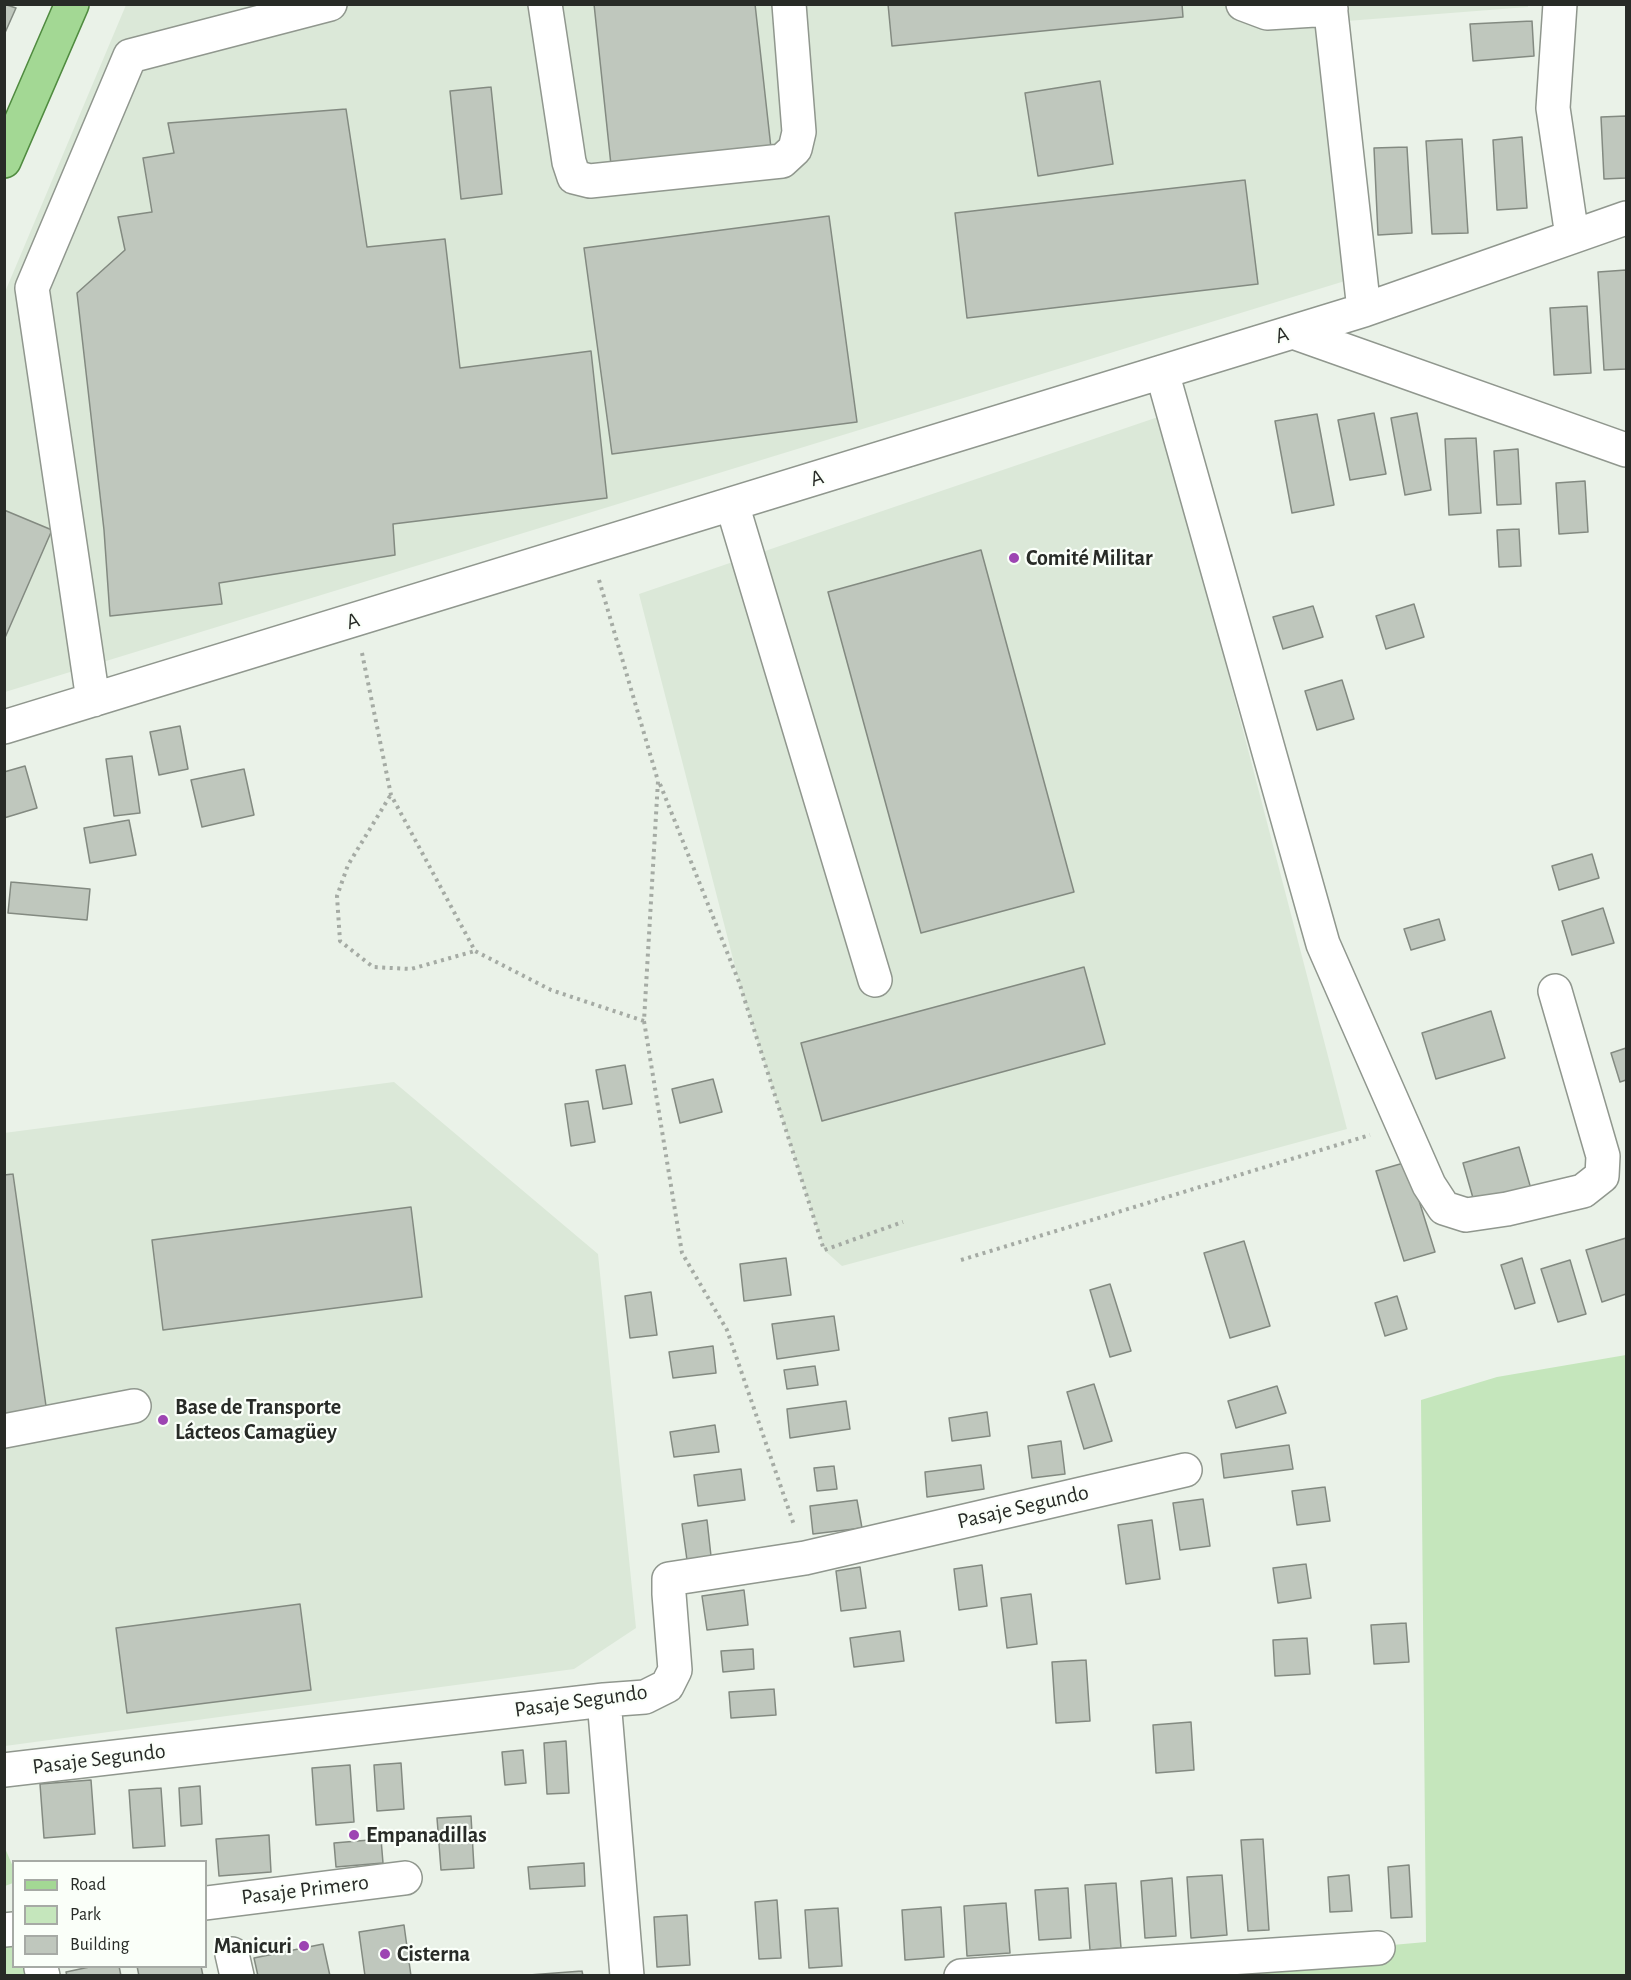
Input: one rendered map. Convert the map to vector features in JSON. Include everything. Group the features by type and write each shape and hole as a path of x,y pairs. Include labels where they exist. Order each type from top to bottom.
{"main road":[{"path":"4,161 72,4"}],"street":[{"path":"93,700 32,288 129,56 330,4"},
{"path":"545,4 568,162 574,177 590,181 782,161 795,149 799,132 789,4"},
{"path":"1243,4 1267,13 1331,7 1364,310"},
{"path":"1560,4 1553,108 1572,236"},
{"name":"A","path":"4,727 1364,310 1626,218"},
{"path":"1293,332 1626,450"},
{"path":"1162,372 1323,944 1429,1185 1444,1208 1466,1215 1507,1209 1583,1191 1602,1176 1603,1156 1555,991"},
{"path":"732,504 876,980"},
{"path":"4,1431 134,1406"},
{"name":"Pasaje Segundo","path":"4,1770 645,1697 667,1686 675,1670 669,1579 806,1558 1185,1470"},
{"path":"604,1700 627,1976"},
{"name":"Pasaje Primero","path":"207,1903 405,1878"},
{"path":"961,1976 1378,1948"}],"path":[{"path":"590,548 658,781 739,982 824,1250 903,1222"},
{"path":"355,620 391,795 475,951 550,990 644,1021"},
{"path":"658,781 644,1021 682,1253 727,1330 806,1558"},
{"path":"391,795 348,865 337,896 340,941 373,968 411,969 475,951"},
{"path":"961,1260 1403,1125"}],"shaded area":[{"path":"126,5 1528,5 1528,7 1347,21 1371,273 5,692 5,292"},
{"path":"1161,416 1347,1129 842,1266 824,1250 739,982 639,594"},
{"path":"394,1082 598,1254 636,1628 574,1669 5,1746 4,1133"}],"green space":[{"path":"1626,1355 1626,1975 1043,1976 1426,1942 1421,1400 1497,1377"},
{"path":"4,1846 12,1864 12,1883 5,1886"},
{"path":"12,1933 12,1968 31,1968 33,1975 5,1975 4,1934"}],"building":[{"path":"4,4 16,8 4,35"},
{"path":"594,4 755,4 771,148 611,165"},
{"path":"888,4 1182,4 1183,17 892,46"},
{"path":"1532,21 1534,56 1473,61 1470,24"},
{"path":"1100,81 1113,164 1038,176 1025,93"},
{"path":"491,87 502,194 461,199 450,91"},
{"path":"346,109 367,247 445,239 460,368 591,351 607,498 393,524 395,555 219,583 222,604 110,616 104,530 77,293 125,250 118,217 152,212 143,158 174,153 168,123"},
{"path":"1626,116 1626,178 1604,179 1601,117"},
{"path":"1522,137 1527,208 1497,210 1493,140"},
{"path":"1462,139 1468,233 1432,234 1426,141"},
{"path":"1407,147 1412,233 1378,235 1374,148"},
{"path":"1245,180 1258,284 967,318 955,213"},
{"path":"829,216 857,422 612,454 584,248"},
{"path":"1626,270 1626,369 1604,370 1598,272"},
{"path":"1587,306 1591,373 1554,375 1550,308"},
{"path":"1374,413 1386,474 1350,480 1338,420"},
{"path":"1417,413 1431,490 1405,495 1391,418"},
{"path":"1317,414 1334,505 1292,513 1275,421"},
{"path":"1476,438 1481,513 1449,515 1445,439"},
{"path":"1518,449 1521,504 1497,505 1494,451"},
{"path":"1585,481 1588,532 1559,534 1556,483"},
{"path":"4,510 52,530 4,640"},
{"path":"1519,529 1521,566 1499,567 1497,530"},
{"path":"981,550 1074,892 921,933 828,592"},
{"path":"1414,604 1424,637 1386,649 1376,616"},
{"path":"1313,606 1323,637 1283,649 1273,617"},
{"path":"1342,680 1354,719 1317,730 1305,691"},
{"path":"180,726 188,769 159,775 150,732"},
{"path":"132,756 140,813 114,816 106,759"},
{"path":"25,766 37,808 4,818 4,772"},
{"path":"244,769 254,815 202,827 191,780"},
{"path":"129,820 136,855 90,863 84,828"},
{"path":"1592,854 1599,878 1559,890 1552,866"},
{"path":"11,882 90,889 87,920 8,913"},
{"path":"1603,908 1614,943 1572,955 1562,921"},
{"path":"1439,919 1445,940 1411,950 1404,929"},
{"path":"1084,967 1105,1044 822,1121 801,1043"},
{"path":"1491,1011 1505,1058 1436,1079 1422,1033"},
{"path":"1626,1048 1626,1080 1620,1082 1611,1053"},
{"path":"625,1065 632,1104 603,1109 596,1070"},
{"path":"713,1079 722,1112 680,1123 672,1089"},
{"path":"588,1101 595,1142 571,1146 565,1104"},
{"path":"1519,1147 1531,1189 1475,1205 1463,1163"},
{"path":"1407,1162 1435,1252 1404,1261 1376,1171"},
{"path":"13,1174 48,1420 4,1425 4,1175"},
{"path":"411,1207 422,1297 163,1330 152,1240"},
{"path":"1626,1238 1626,1294 1602,1302 1586,1250"},
{"path":"1244,1241 1270,1326 1230,1338 1204,1253"},
{"path":"786,1258 791,1295 744,1301 740,1264"},
{"path":"1522,1258 1535,1303 1515,1309 1501,1265"},
{"path":"1570,1260 1586,1314 1558,1322 1541,1269"},
{"path":"1110,1284 1131,1351 1110,1357 1090,1290"},
{"path":"651,1292 657,1335 630,1338 625,1296"},
{"path":"1397,1296 1407,1329 1385,1336 1375,1303"},
{"path":"834,1316 839,1350 777,1359 772,1324"},
{"path":"713,1346 716,1373 673,1378 669,1352"},
{"path":"815,1366 818,1385 787,1389 784,1370"},
{"path":"1094,1384 1112,1441 1084,1449 1067,1392"},
{"path":"1277,1386 1286,1413 1236,1428 1228,1401"},
{"path":"846,1401 850,1429 790,1438 787,1409"},
{"path":"987,1412 990,1436 952,1441 949,1418"},
{"path":"715,1425 719,1452 674,1457 670,1432"},
{"path":"1061,1441 1065,1474 1032,1478 1028,1446"},
{"path":"1289,1445 1293,1469 1224,1478 1221,1454"},
{"path":"981,1465 984,1489 927,1497 925,1472"},
{"path":"834,1466 837,1489 817,1491 814,1468"},
{"path":"741,1469 745,1500 698,1506 694,1475"},
{"path":"1325,1487 1330,1521 1297,1525 1292,1491"},
{"path":"1203,1499 1210,1546 1180,1550 1173,1503"},
{"path":"857,1500 862,1528 813,1534 810,1506"},
{"path":"707,1520 711,1556 687,1560 682,1524"},
{"path":"1152,1520 1160,1579 1126,1584 1118,1525"},
{"path":"1306,1564 1311,1598 1278,1603 1273,1568"},
{"path":"982,1565 987,1606 959,1610 954,1569"},
{"path":"860,1567 866,1608 841,1611 836,1571"},
{"path":"744,1590 748,1625 707,1630 702,1596"},
{"path":"1031,1594 1037,1644 1007,1648 1001,1598"},
{"path":"300,1604 311,1690 127,1713 116,1628"},
{"path":"1406,1623 1409,1662 1374,1664 1371,1625"},
{"path":"900,1631 904,1661 854,1667 850,1638"},
{"path":"1307,1638 1310,1674 1275,1676 1273,1640"},
{"path":"753,1649 754,1669 723,1672 721,1651"},
{"path":"1086,1660 1090,1721 1056,1723 1052,1662"},
{"path":"774,1689 776,1715 731,1718 729,1692"},
{"path":"1191,1722 1194,1770 1156,1773 1153,1725"},
{"path":"566,1741 569,1793 547,1794 544,1743"},
{"path":"523,1750 526,1783 505,1785 502,1752"},
{"path":"401,1763 404,1809 377,1811 374,1765"},
{"path":"350,1765 354,1822 316,1825 312,1768"},
{"path":"91,1780 95,1834 44,1838 40,1784"},
{"path":"200,1786 202,1824 181,1826 179,1788"},
{"path":"161,1788 165,1846 133,1848 129,1790"},
{"path":"471,1816 474,1868 441,1870 437,1818"},
{"path":"269,1835 271,1872 219,1876 216,1839"},
{"path":"381,1839 383,1863 336,1867 334,1843"},
{"path":"1263,1839 1269,1930 1248,1931 1241,1840"},
{"path":"584,1863 585,1886 530,1889 528,1867"},
{"path":"1409,1865 1412,1917 1391,1918 1388,1867"},
{"path":"1222,1875 1227,1935 1191,1938 1187,1877"},
{"path":"1349,1875 1352,1911 1330,1912 1328,1877"},
{"path":"1172,1878 1176,1936 1145,1938 1141,1881"},
{"path":"1116,1883 1121,1948 1090,1950 1085,1885"},
{"path":"1068,1888 1071,1938 1039,1940 1035,1890"},
{"path":"777,1900 781,1958 759,1959 755,1902"},
{"path":"1006,1903 1010,1953 967,1956 964,1906"},
{"path":"941,1907 944,1957 905,1960 902,1910"},
{"path":"838,1908 842,1966 809,1968 805,1910"},
{"path":"687,1915 690,1965 657,1967 654,1917"},
{"name":"Cisterna","path":"404,1925 411,1976 365,1976 359,1932"},
{"path":"323,1944 330,1976 258,1976 254,1958"},
{"path":"85,1968 119,1968 121,1976 67,1976 66,1972"},
{"path":"137,1968 201,1968 203,1976 139,1976"},
{"path":"582,1971 583,1976 529,1976 529,1975"}],"place":[{"name":"Comité Militar","path":"1014,558"},
{"name":"Base de Transporte Lácteos Camagüey","path":"163,1420"},
{"name":"Empanadillas","path":"354,1835"},
{"name":"Manicuri","path":"304,1946"},
{"name":"Cisterna","path":"385,1954"}]}
